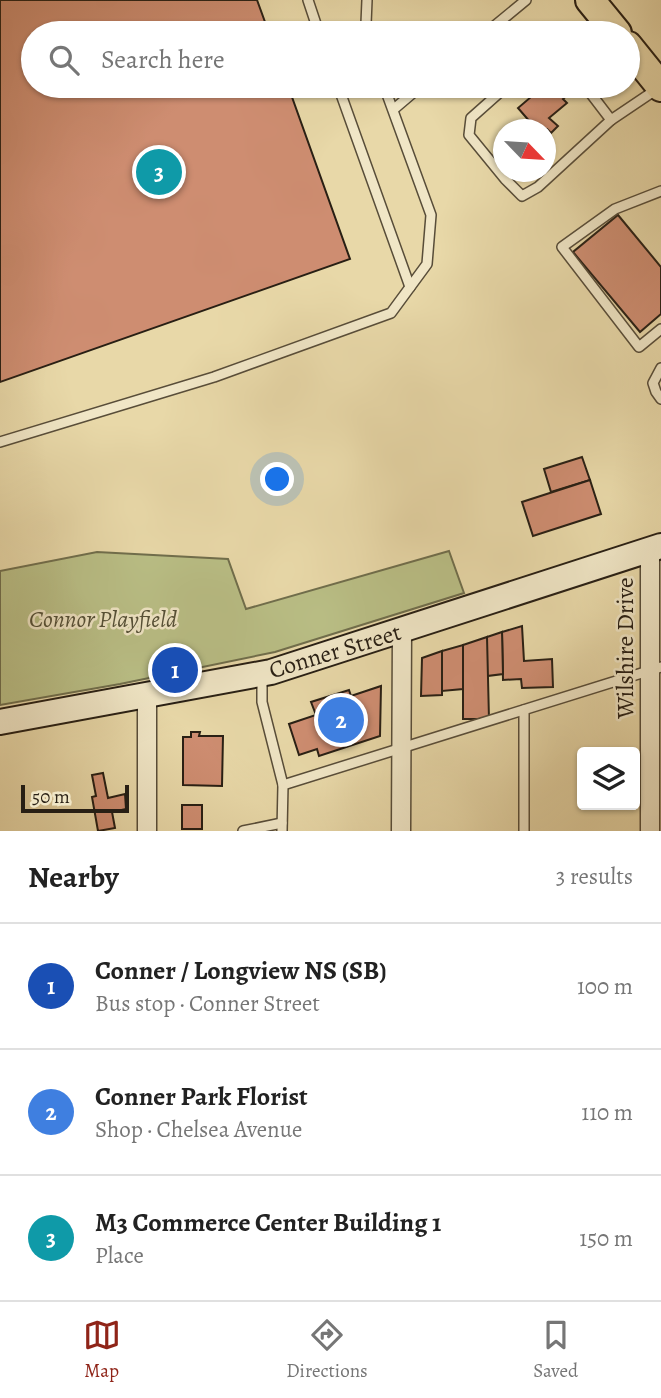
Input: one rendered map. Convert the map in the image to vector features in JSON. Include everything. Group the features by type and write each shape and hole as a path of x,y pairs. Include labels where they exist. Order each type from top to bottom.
{"main road":[{"path":"590,0 607,21"},
{"path":"640,61 661,86"},
{"name":"Conner Street","path":"0,722 262,674 656,548"}],"street":[{"name":"Wilshire Drive","path":"650,831 656,548"},
{"path":"401,831 402,631"},
{"path":"147,831 148,695"}],"lane":[{"path":"308,0 315,21"},
{"path":"366,21 367,0"},
{"path":"501,21 526,0"},
{"path":"494,98 471,118 469,135 522,196 538,187 611,120 661,86"},
{"path":"342,98 410,287"},
{"path":"0,442 214,377 391,313 427,264 431,215 389,98"},
{"path":"394,108 406,98"},
{"path":"594,98 611,120"},
{"path":"661,191 615,209 562,247 639,347 661,329"},
{"path":"661,368 653,383 661,399"},
{"path":"283,785 655,669"},
{"path":"243,831 282,827 283,785 262,702 262,674"},
{"path":"524,710 524,831"}],"green space":[{"name":"Connor Playfield","path":"449,551 464,593 275,652 0,705 0,571 97,552 228,559 246,609"}],"building":[{"path":"0,0 257,0 265,21 21,21 21,98 292,98 350,259 0,382"},
{"path":"530,98 564,98 567,103 550,119 528,119 518,108"},
{"path":"618,215 661,267 661,314 640,332 573,252"},
{"path":"582,457 590,480 551,492 544,469"},
{"path":"590,480 601,514 533,536 522,502"},
{"path":"522,626 524,661 552,659 553,687 522,688 521,679 503,680 502,632"},
{"path":"502,632 503,674 487,676 487,637"},
{"path":"487,637 489,719 463,719 463,645"},
{"path":"463,645 463,689 442,691 442,651"},
{"path":"442,651 442,695 421,696 422,658"},
{"path":"381,686 380,736 319,756 317,749 299,755 289,724 316,715 311,702 349,690 351,696"},
{"path":"191,732 200,732 199,736 223,736 222,786 183,785 183,737 191,737"},
{"path":"103,773 108,798 125,794 126,809 112,812 115,828 98,831 92,797 96,796 92,775"},
{"path":"182,805 202,805 202,829 182,829"}],"place":[{"name":"M3 Commerce Center Building 1","path":"159,172"},
{"name":"Conner / Longview NS (SB)","path":"175,670"},
{"name":"Conner Park Florist","path":"341,720"}]}
